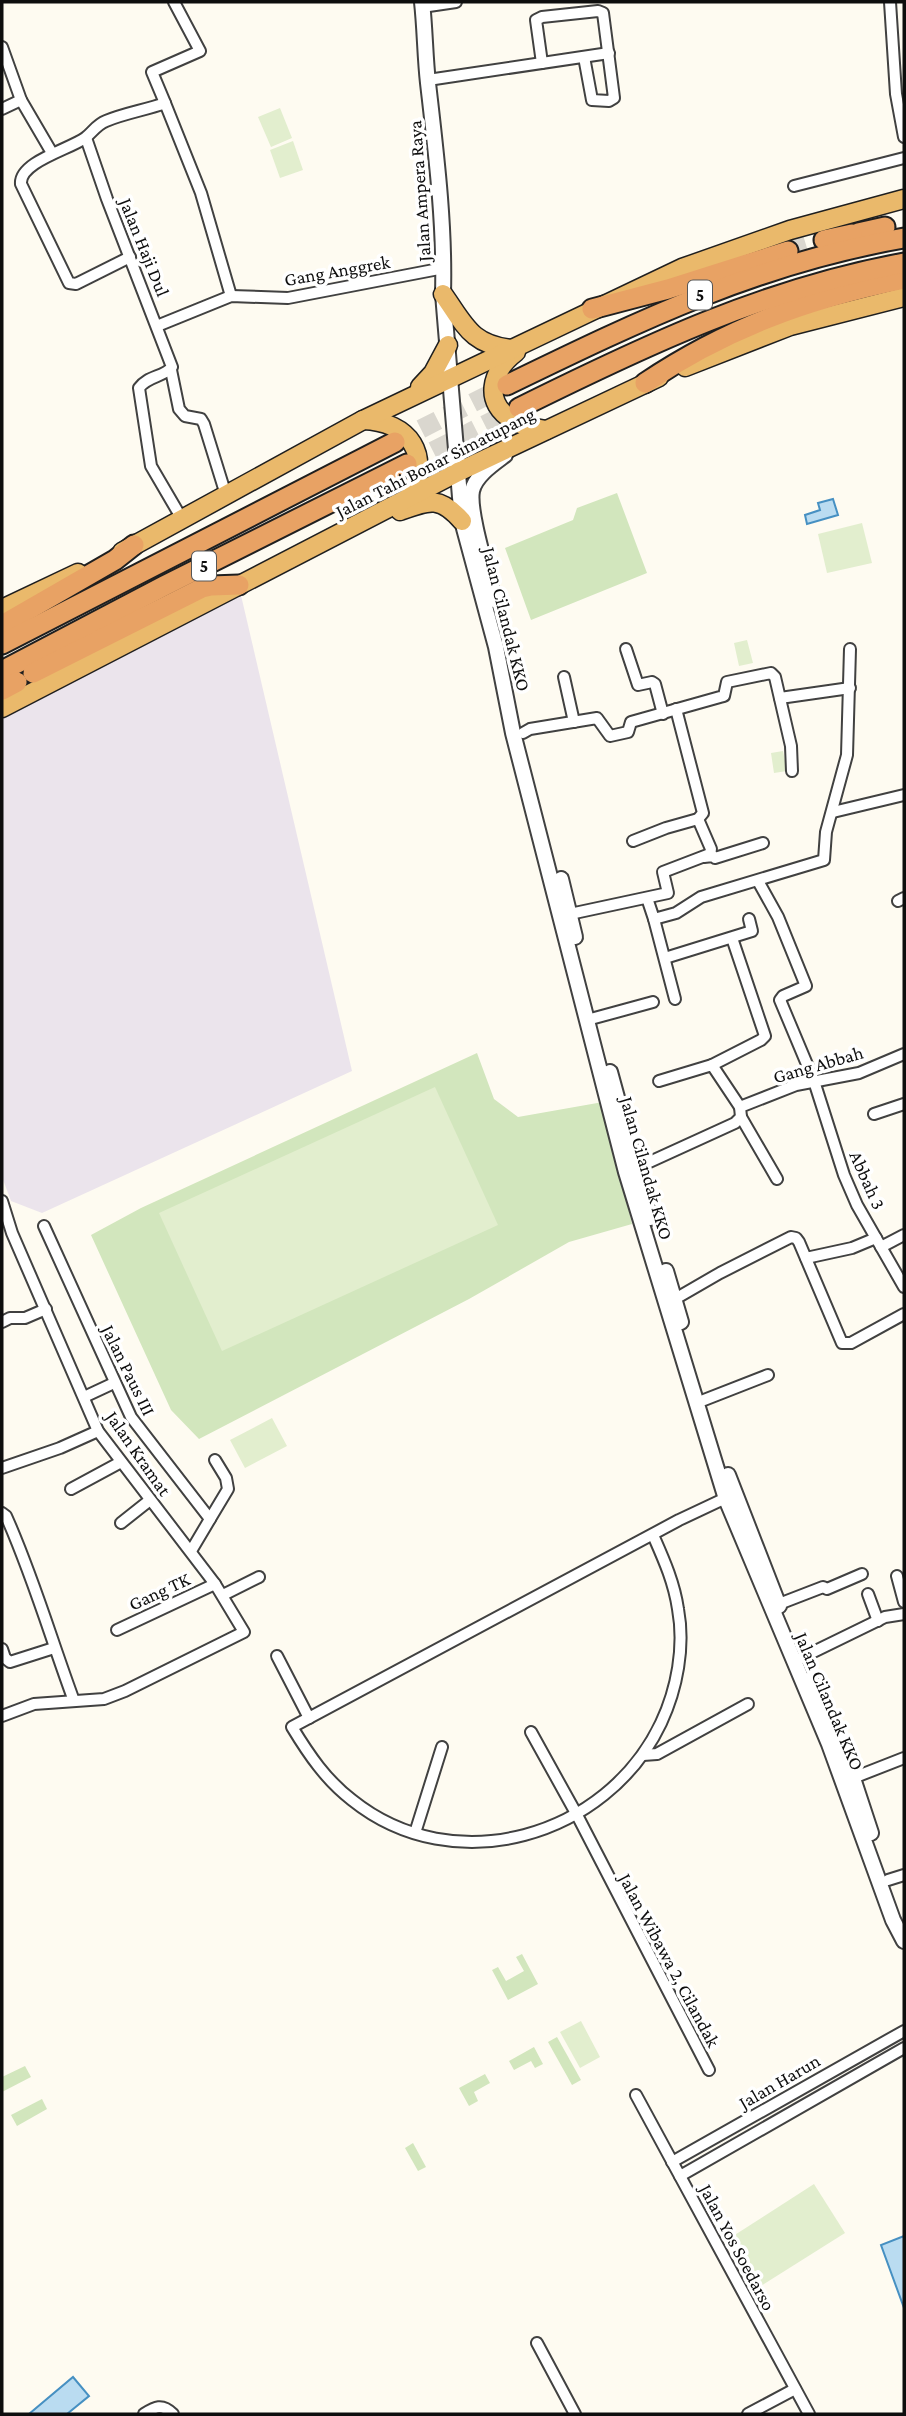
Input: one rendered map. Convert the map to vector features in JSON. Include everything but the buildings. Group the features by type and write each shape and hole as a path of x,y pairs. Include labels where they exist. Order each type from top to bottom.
{"highway":[{"path":"2,609 134,545 363,420 682,268 790,230 904,199"},
{"path":"824,240 897,228"},
{"name":"5","path":"507,385 626,327 721,287 897,228"},
{"path":"592,309 668,289 788,251"},
{"name":"5","path":"519,408 639,349 744,306 829,279 904,263"},
{"path":"645,383 684,357 774,315 826,298 904,279"},
{"path":"443,294 465,325 482,342 494,347 512,349"},
{"name":"Jalan Tahi Bonar Simatupang","path":"2,708 458,472 645,383 780,329 904,297"},
{"path":"534,339 499,368 493,388 496,402 504,415 539,433"},
{"path":"407,399 433,373 448,345"},
{"path":"363,420 381,421 396,427 408,437 416,451 419,467 416,483 409,497"},
{"name":"5","path":"2,643 395,442"},
{"name":"5","path":"13,679 164,586 407,464"},
{"path":"372,517 433,502 450,508 462,521"},
{"path":"2,625 81,580 134,545"},
{"path":"13,679 202,588 239,585"}],"street":[{"path":"174,2 200,51 152,72 201,193 231,296"},
{"path":"422,5 456,2"},
{"path":"890,2 895,79 904,136"},
{"name":"Jalan Ampera Raya","path":"422,5 434,128 450,377"},
{"path":"542,63 536,20 542,17 598,11 603,13 614,98 609,101 592,100 584,57"},
{"path":"2,47 21,100 52,153"},
{"path":"428,80 609,53"},
{"path":"895,79 904,67"},
{"path":"2,109 21,100"},
{"path":"130,257 76,284 69,283 20,178 52,153 86,138 92,130 106,121 165,103"},
{"name":"Jalan Haji Dul","path":"86,138 158,326 179,409 185,416 201,419 204,424 226,495"},
{"path":"794,186 904,158"},
{"name":"Gang Anggrek","path":"158,326 231,296 288,298 444,268"},
{"path":"171,370 143,382 139,388 151,466 182,519"},
{"name":"Jalan Cilandak KKO","path":"450,377 462,521 518,733 570,914 591,1019"},
{"name":"Jalan Cilandak KKO","path":"511,701 504,641 474,516 472,490 480,477 492,466 539,433"},
{"path":"626,649 638,685 652,682 655,684 663,714"},
{"path":"654,919 676,913 701,897 824,860 826,832 847,755 850,649"},
{"path":"518,733 597,718 610,736 628,732 631,722 724,695 727,682 773,674 792,746 792,771"},
{"path":"564,677 574,722"},
{"path":"780,698 850,688"},
{"path":"634,841 698,819 703,813 676,709"},
{"name":"Jalan Cilandak KKO","path":"523,751 631,1171 730,1496 829,1744 893,1920 904,1941"},
{"path":"833,812 904,795"},
{"path":"570,914 668,893 663,872 710,854 711,849 698,819"},
{"path":"704,857 715,858 763,843"},
{"name":"Abbah 3","path":"758,881 778,917 806,986 780,1000 814,1081 844,1175 878,1243 904,1287"},
{"path":"647,898 675,999"},
{"path":"665,958 752,931 749,919"},
{"name":"Gang Abbah","path":"659,1081 712,1065 765,1036 732,938"},
{"path":"591,1019 653,1002"},
{"name":"Gang Abbah","path":"631,1171 735,1123 741,1112 796,1085 859,1073 904,1054"},
{"path":"712,1065 777,1179"},
{"path":"874,1114 904,1104"},
{"name":"Jalan Kramat","path":"2,1201 7,1235 46,1309 98,1431 223,1595 244,1632 125,1691 104,1699 69,1701"},
{"name":"Jalan Paus III","path":"44,1226 131,1417 210,1519"},
{"path":"806,1258 904,1235"},
{"path":"675,1299 791,1237 796,1238 806,1258 842,1343 851,1343 904,1314"},
{"name":"Jalan Cilandak KKO","path":"658,1260 675,1299 730,1496 838,1740 904,1921"},
{"path":"2,1322 10,1318 25,1318 46,1309"},
{"path":"704,1400 768,1375"},
{"path":"84,1398 114,1383"},
{"path":"2,1468 60,1448 98,1431"},
{"path":"191,1551 228,1489 226,1478 215,1460"},
{"path":"71,1489 121,1462"},
{"path":"653,1535 670,1572 679,1611 680,1651 674,1691 666,1714 643,1755 619,1784 577,1815 539,1832 498,1841 456,1841 415,1833 383,1820 354,1802 329,1781 292,1727 653,1535 730,1496"},
{"path":"121,1523 150,1500"},
{"path":"2,1513 6,1516 26,1561 66,1679 69,1701 34,1704 2,1716"},
{"path":"779,1604 823,1587 827,1589 862,1574"},
{"path":"897,1576 904,1602"},
{"path":"223,1595 259,1577"},
{"name":"Gang TK","path":"117,1630 215,1584"},
{"path":"868,1594 878,1621"},
{"path":"801,1658 878,1621 904,1614"},
{"path":"2,1649 5,1658 10,1662 54,1648"},
{"path":"276,1656 309,1718"},
{"path":"643,1755 657,1754 748,1704"},
{"name":"Jalan Wibawa 2, Cilandak","path":"531,1732 709,2070"},
{"path":"415,1833 442,1747"},
{"path":"853,1778 904,1758"},
{"path":"888,1880 904,1875"},
{"name":"Jalan Harun","path":"672,2162 904,2031"},
{"name":"Jalan Harun","path":"680,2176 904,2048"},
{"name":"Jalan Yos Soedarso","path":"636,2095 809,2414"},
{"path":"537,2343 575,2414"},
{"path":"748,2414 795,2389"},
{"path":"144,2414 156,2406 168,2409 173,2414"}],"shaded area":[{"path":"240,591 352,1071 42,1213 11,1201 2,1177 2,713"}],"green space":[{"path":"280,108 292,138 271,147 258,117"},
{"path":"293,141 303,170 280,178 270,150"},
{"path":"617,493 647,573 531,620 505,548 573,520 577,508"},
{"path":"862,523 872,563 827,573 818,534"},
{"path":"747,640 753,663 739,666 734,643"},
{"path":"783,751 787,771 774,773 771,753"},
{"path":"477,1053 494,1099 518,1117 603,1102 632,1224 569,1242 469,1299 199,1439 171,1410 91,1235 141,1208"},
{"path":"435,1087 498,1225 222,1351 159,1213"},
{"path":"272,1418 287,1446 245,1468 230,1440"},
{"path":"522,1954 538,1984 508,2000 492,1970 498,1967 506,1981 524,1971 516,1957"},
{"path":"581,2021 600,2057 580,2068 560,2032"},
{"path":"557,2037 581,2080 572,2085 548,2042"},
{"path":"534,2047 543,2064 535,2068 531,2061 514,2070 509,2061"},
{"path":"25,2066 31,2077 2,2092 2,2077"},
{"path":"485,2074 490,2083 474,2092 478,2101 469,2106 459,2088"},
{"path":"42,2099 47,2109 17,2126 11,2115"},
{"path":"413,2143 426,2167 418,2171 405,2148"},
{"path":"814,2184 845,2233 761,2286 730,2238"}],"water":[{"path":"833,499 838,515 807,524 805,515 820,510 818,503"},
{"path":"904,2236 904,2308 881,2245"},
{"path":"73,2377 89,2396 67,2414 29,2414"}],"tunnel":[{"path":"788,251 824,240"},
{"path":"395,442 506,386"},
{"path":"407,464 518,408"}]}
